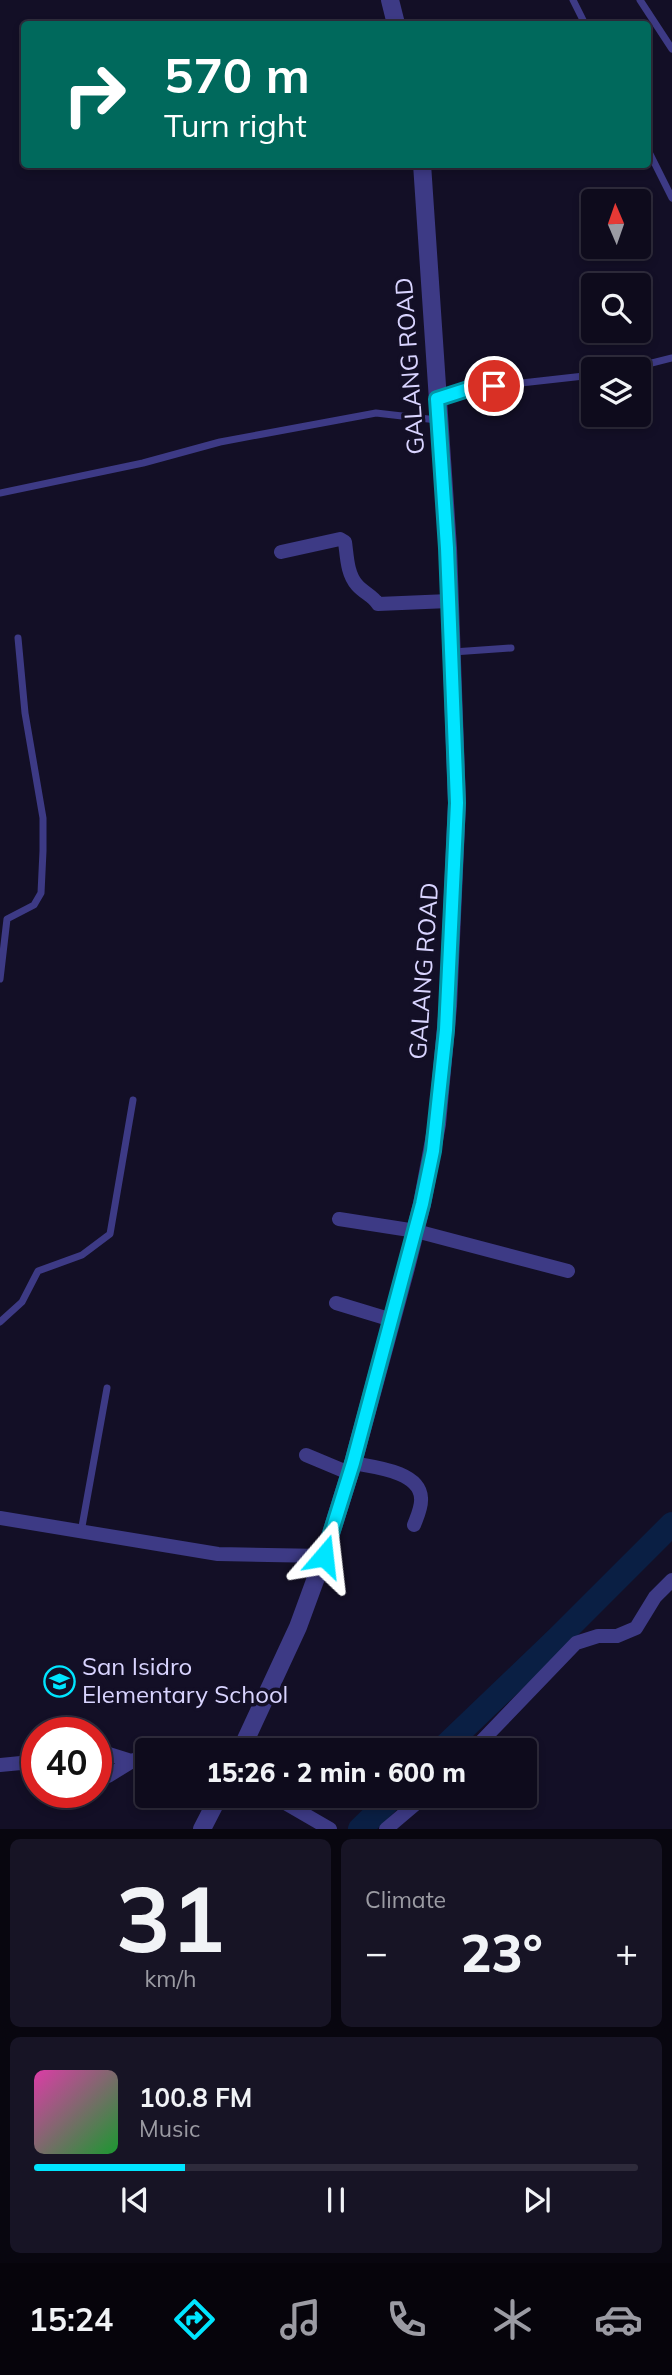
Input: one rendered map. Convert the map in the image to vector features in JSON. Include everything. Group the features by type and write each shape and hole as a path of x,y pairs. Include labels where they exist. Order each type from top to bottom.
{"street":[{"path":"390,0 395,21"},
{"name":"GALANG ROAD","path":"247,1738 298,1627 324,1556 416,1231 433,1151 448,1006 457,803 453,652 422,168"},
{"path":"281,551 340,539 345,542 350,574 355,584 378,604 449,601"},
{"path":"339,1219 416,1231 568,1271"},
{"path":"337,1303 392,1320"},
{"path":"306,1455 351,1468 397,1472 414,1483 421,1494 422,1502 414,1525"},
{"path":"0,1518 218,1554 324,1556"},
{"path":"485,1738 576,1643 598,1636 617,1636 636,1628 655,1597 672,1580"},
{"path":"112,1755 135,1761"},
{"path":"0,1765 21,1763"},
{"path":"112,1774 135,1765"},
{"path":"202,1829 209,1808"},
{"path":"293,1808 329,1829"},
{"path":"386,1829 411,1808"}],"lane":[{"path":"573,0 584,21"},
{"path":"640,0 672,49"},
{"path":"651,156 672,198"},
{"path":"651,363 672,358"},
{"path":"437,399 468,389 581,376"},
{"path":"0,493 143,463 220,442 351,417 376,413 438,420"},
{"path":"0,979 7,919 34,905 40,893 42,873 43,818 24,713 18,638"},
{"path":"453,652 512,648"},
{"path":"0,1322 22,1302 38,1271 82,1255 110,1234 133,1100"},
{"path":"81,1532 107,1388"}],"waterway":[{"path":"454,1738 672,1524"},
{"path":"360,1829 382,1808"}],"place":[{"name":"San Isidro Elementary School","path":"59,1681"}],"route":[{"path":"324,1556 353,1463 407,1264 437,1124 448,1006 457,803 455,705 437,399 468,389 494,386"}]}
